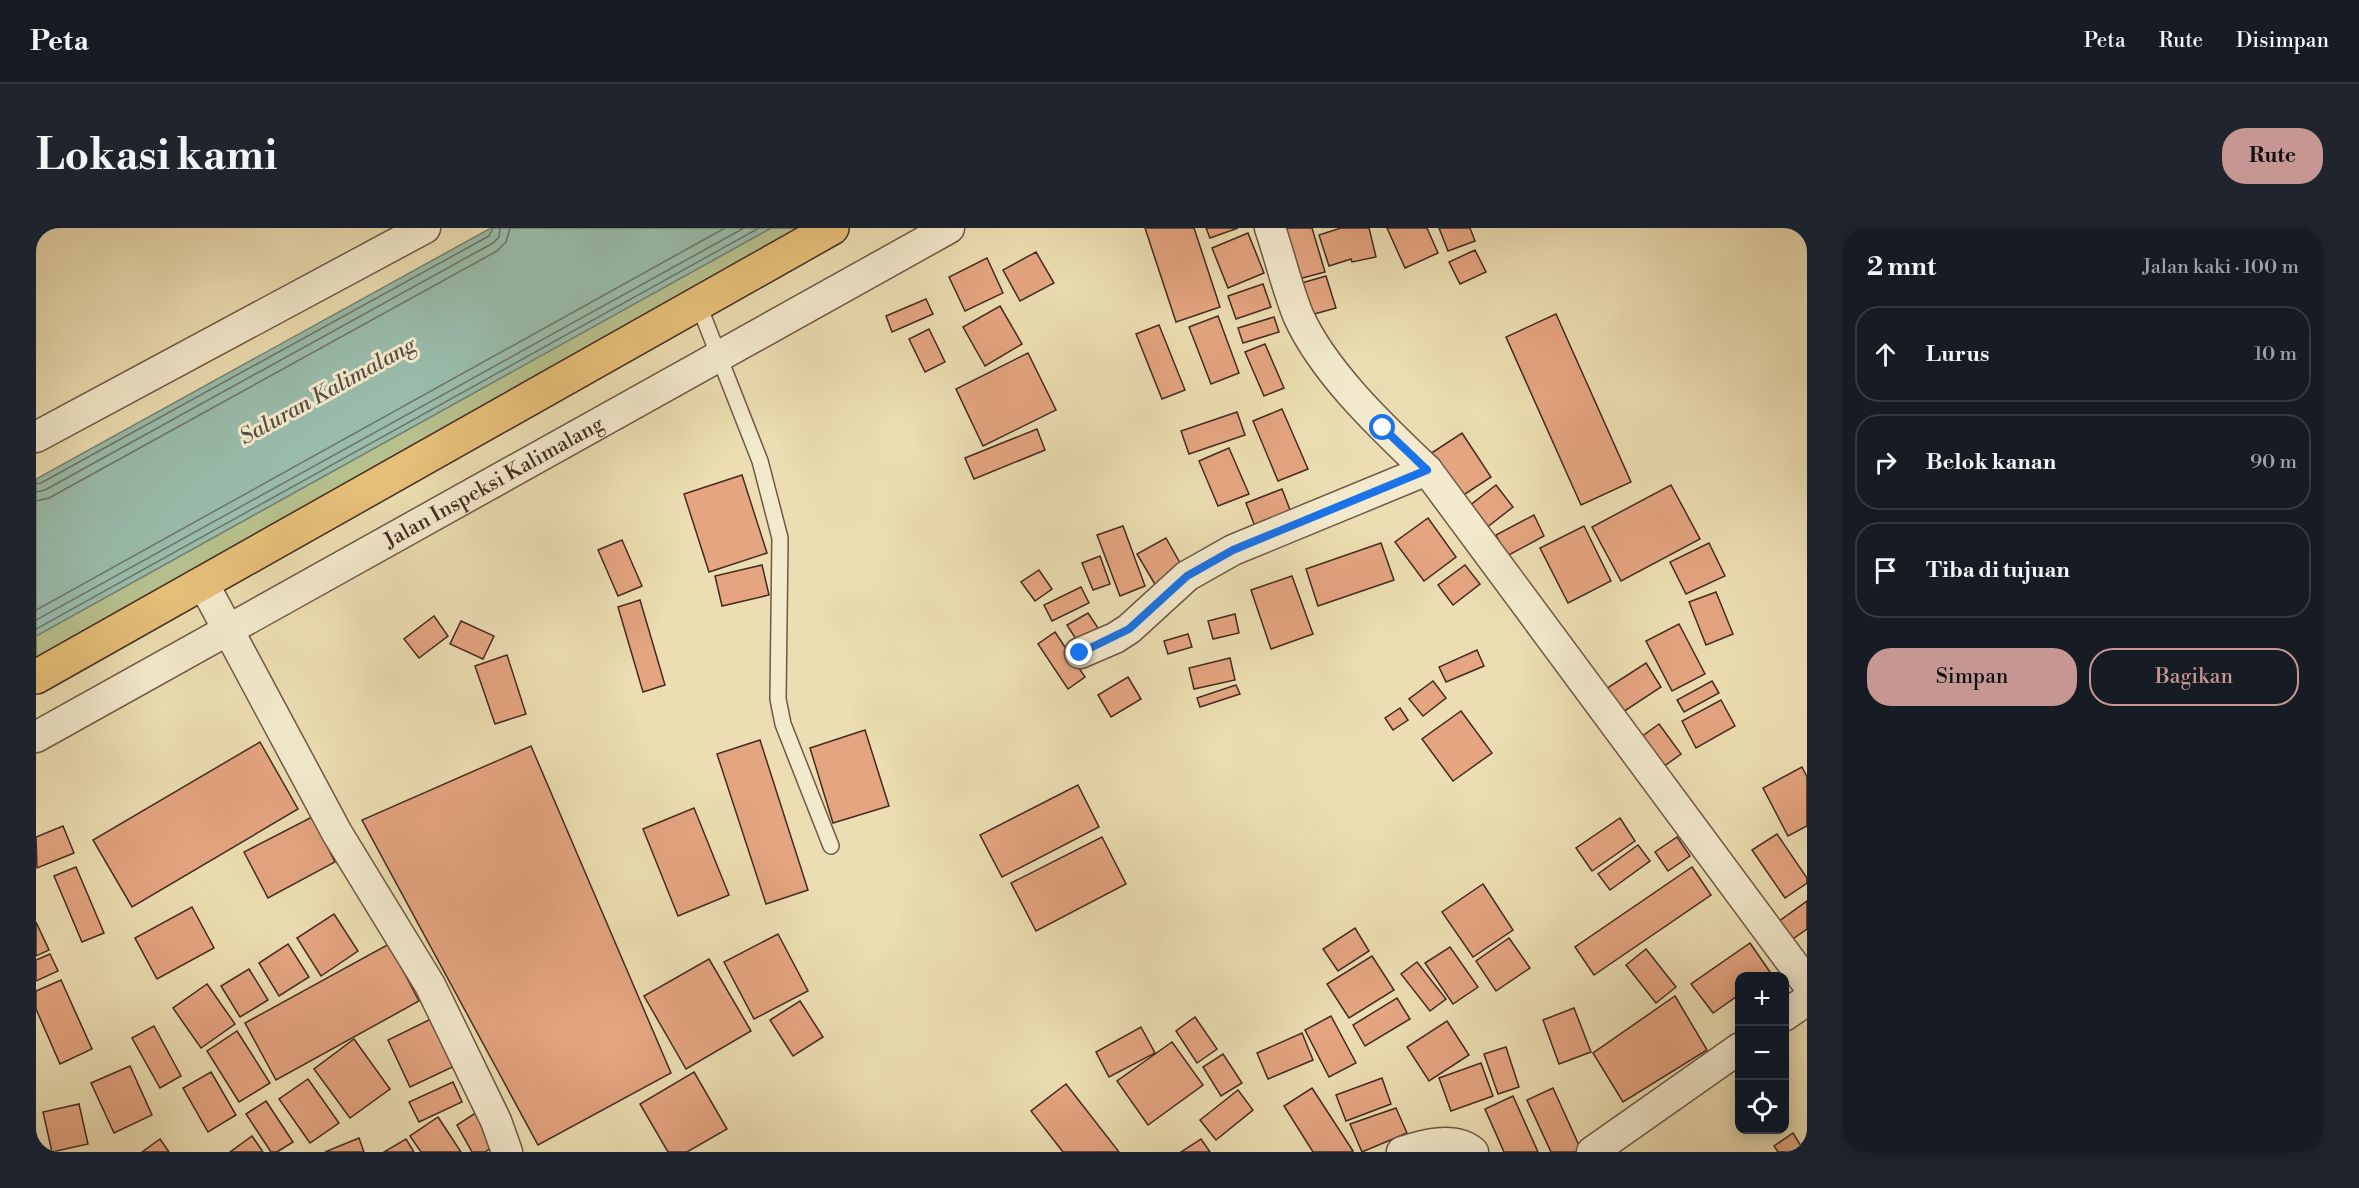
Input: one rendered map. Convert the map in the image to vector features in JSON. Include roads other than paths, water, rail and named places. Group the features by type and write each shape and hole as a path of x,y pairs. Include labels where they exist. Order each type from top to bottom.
{"main road":[{"path":"36,677 832,228"}],"street":[{"path":"36,436 425,228"},
{"name":"Jalan Inspeksi Kalimalang","path":"36,737 950,228"},
{"path":"1270,228 1299,316 1325,360 1383,428 1427,470 1807,982"},
{"path":"1080,653 1129,629 1187,576 1233,550 1427,470"},
{"path":"203,583 337,833 430,985 496,1121 507,1152"},
{"path":"1789,1013 1807,1000"},
{"path":"1592,1152 1735,1052"},
{"path":"1402,1152 1425,1144 1450,1143 1469,1148 1473,1152"}],"lane":[{"path":"698,303 760,461 780,538 778,699 783,724 831,846"}],"water":[{"name":"Saluran Kalimalang","path":"491,228 771,228 36,636 36,479"}]}
